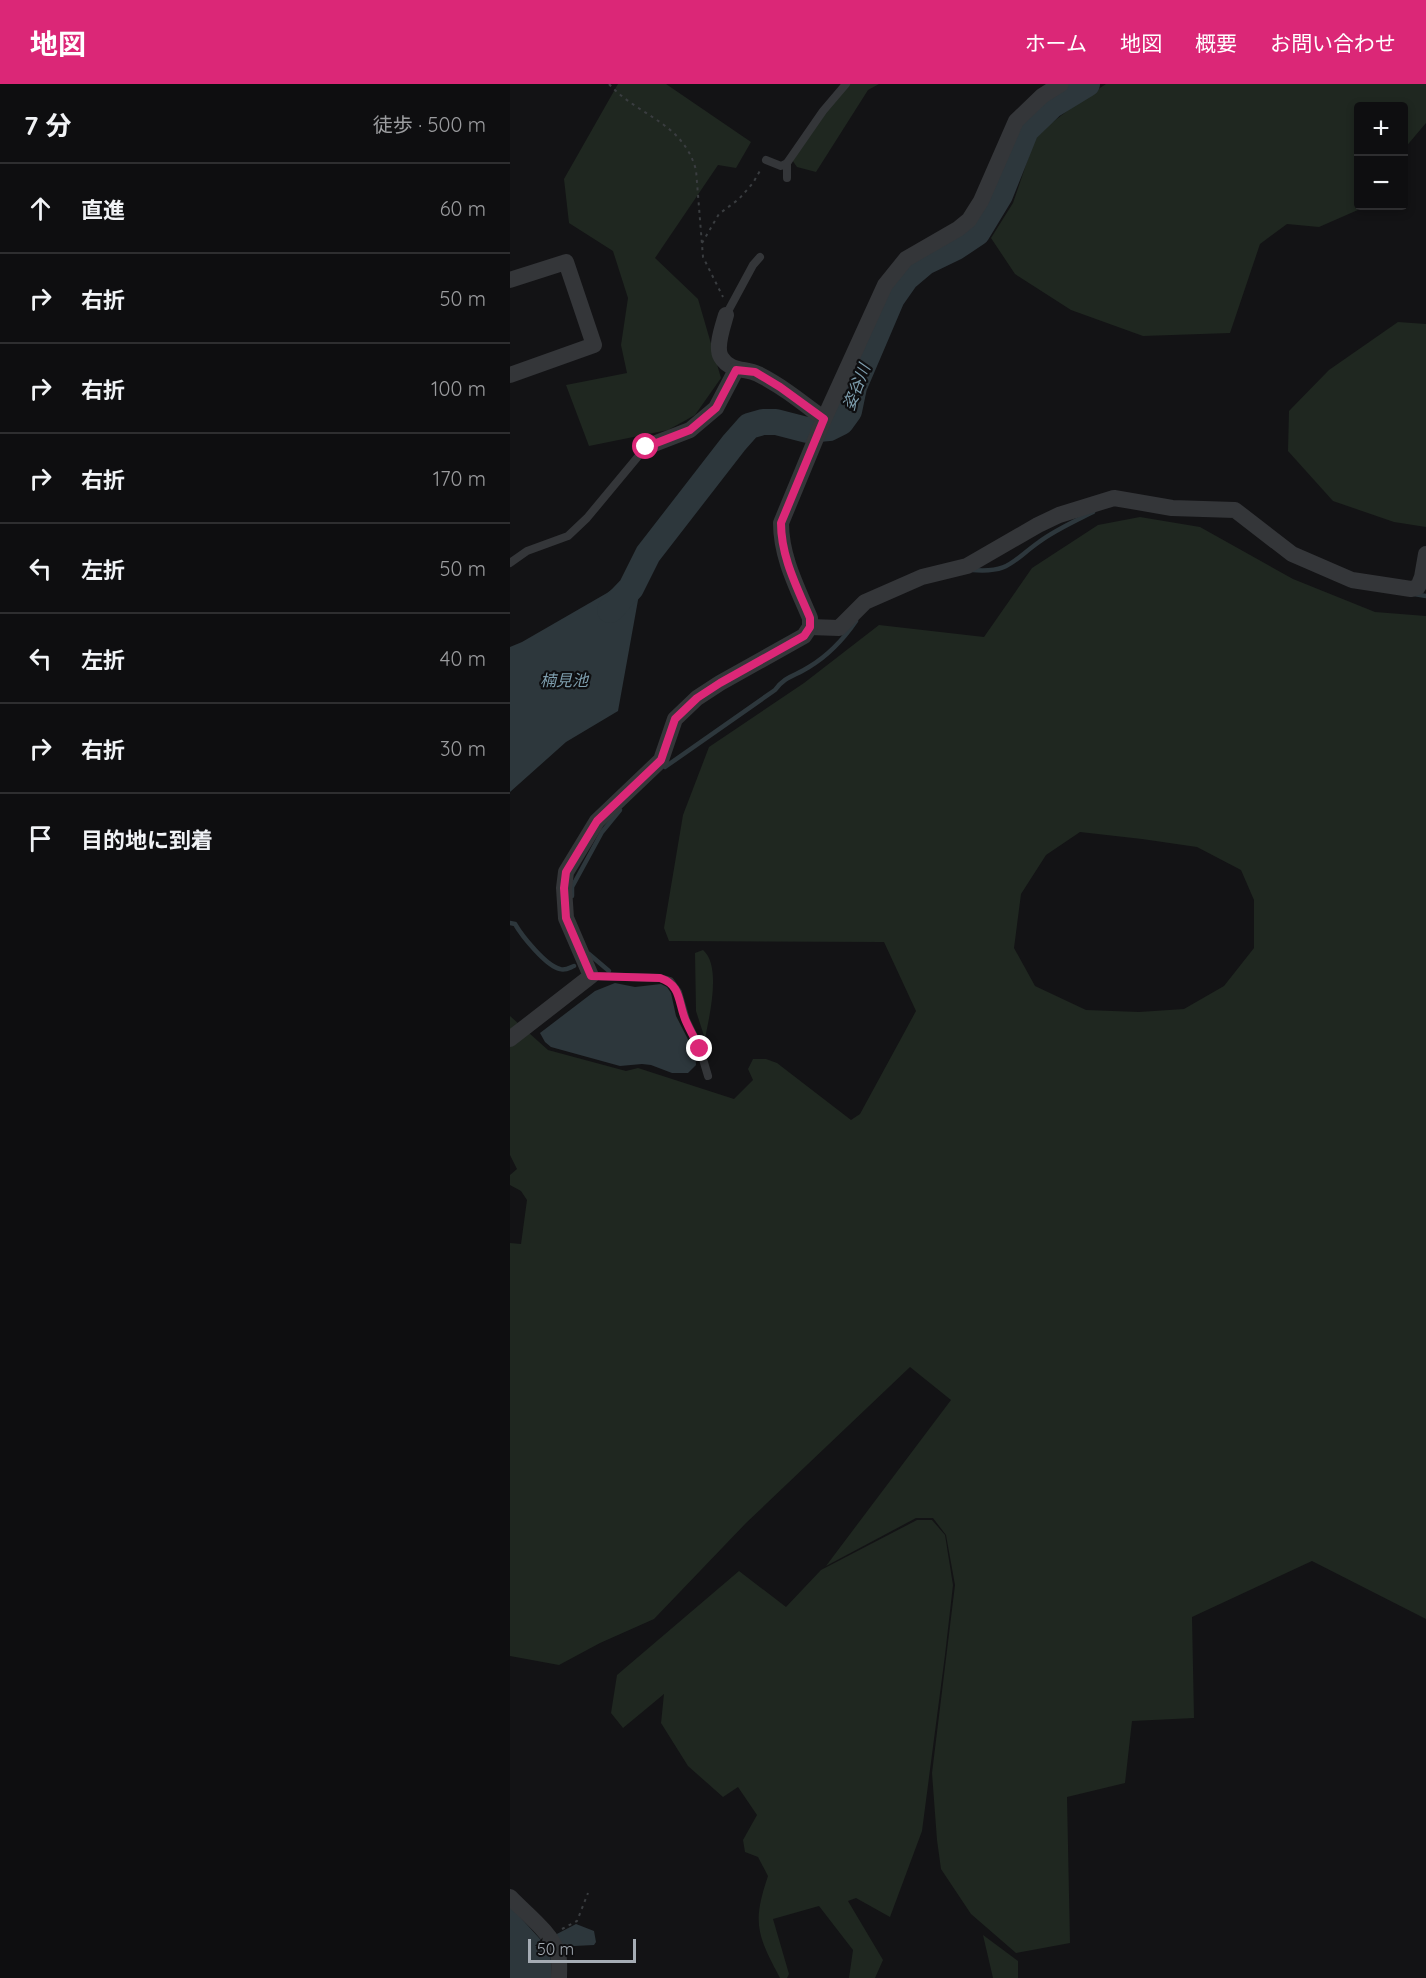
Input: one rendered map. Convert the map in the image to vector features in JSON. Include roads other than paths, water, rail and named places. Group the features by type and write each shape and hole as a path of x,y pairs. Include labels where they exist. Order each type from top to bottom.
{"street":[{"path":"510,1039 591,976 566,918 564,888 566,872 597,821 661,760 675,719 697,698 804,636 810,627 810,618 781,541 781,523 823,421 885,285 906,259 958,229 969,220 981,201 1016,121 1042,96 1061,84"},
{"path":"510,280 566,262 594,345 510,375"},
{"path":"726,315 719,348 721,357 736,370 755,372 780,387 823,421"},
{"path":"646,447 690,430 716,408 736,370"},
{"path":"810,627 839,628 865,602 922,577 967,566 1059,515 1114,498 1172,508 1235,510 1292,554 1352,580 1411,589 1418,587 1426,554"},
{"path":"510,1897 549,1936 558,1953 559,1978"}],"lane":[{"path":"766,160 781,166 787,163 823,111 846,84"},
{"path":"787,163 787,178"},
{"path":"726,315 753,265 760,257"},
{"path":"510,563 527,551 568,536 587,518 646,447"},
{"path":"591,976 660,978 670,981 678,992 686,1020 700,1049 708,1076"}],"water":[{"name":"楠見池","path":"625,580 640,589 618,711 566,742 510,792 510,647 607,593"},
{"path":"615,983 635,987 661,984 667,987 671,993 676,1016 695,1053 696,1065 688,1073 672,1073 642,1064 620,1066 551,1047 545,1042 540,1033 595,991"},
{"path":"510,1906 550,1950 552,1978 510,1978"},
{"path":"576,1924 594,1931 596,1942 594,1945 574,1946 569,1950 553,1936"}],"waterway":[{"name":"姿谷川","path":"610,610 631,588 648,554 749,426 763,422 776,422 807,430 829,428 841,422 849,411 854,387 892,298 906,278 925,262 956,247 977,233 1000,195 1026,130 1051,106 1087,84"},
{"path":"972,570 994,570 1009,565 1039,542 1093,512"},
{"path":"1414,594 1426,596"},
{"path":"665,767 775,690 786,679 823,657 841,641 856,621"},
{"path":"572,896 572,887 602,832 620,810"},
{"path":"510,923 515,924 535,950 554,967 564,970 574,966"},
{"path":"589,954 609,971"}]}
